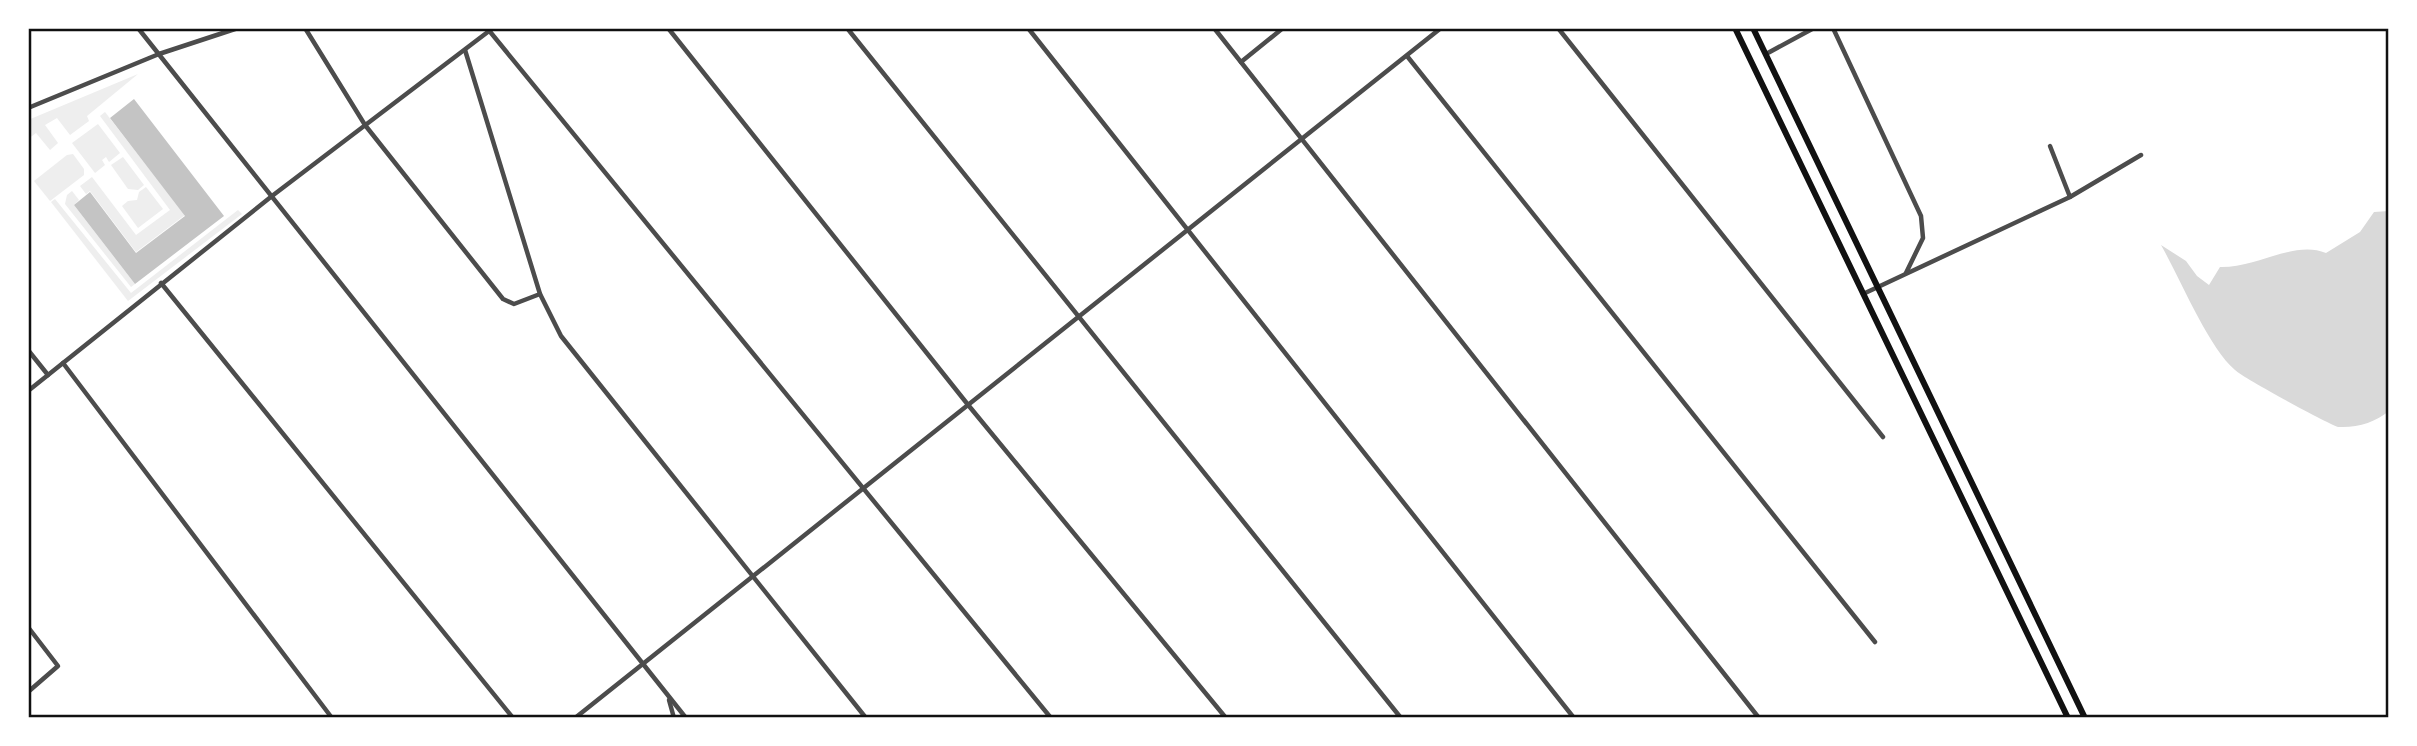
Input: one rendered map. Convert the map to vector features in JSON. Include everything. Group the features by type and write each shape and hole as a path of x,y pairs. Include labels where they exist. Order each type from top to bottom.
{"main road":[{"path":"1735,28 2068,718"},
{"path":"1753,28 2085,718"}],"street":[{"path":"138,28 646,664 686,718"},
{"path":"28,108 159,54 238,28"},
{"path":"305,28 365,125 503,299 514,304 540,294"},
{"path":"668,28 969,406 1226,718"},
{"path":"847,28 1401,718"},
{"path":"1028,28 1191,230 1574,718"},
{"path":"1214,28 1759,718"},
{"path":"1241,62 1283,28"},
{"path":"575,718 1191,230 1441,28"},
{"path":"1558,28 1883,437"},
{"path":"1766,54 1814,28"},
{"path":"1833,28 1922,216 1923,238 1905,273"},
{"path":"28,391 272,196 490,29 862,490 1051,718"},
{"path":"465,50 540,294 561,336 866,718"},
{"path":"1407,56 1875,642"},
{"path":"2050,146 2070,197"},
{"path":"1863,294 2070,197 2141,155"},
{"path":"161,283 513,718"},
{"path":"28,350 48,375"},
{"path":"63,363 332,718"},
{"path":"28,627 58,666 29,690"},
{"path":"668,695 674,718"}],"shaded area":[{"path":"138,74 87,116 89,121 70,135 57,118 45,125 58,143 50,150 36,133 28,139 28,120"},
{"path":"105,112 185,215 136,252 90,191 86,194 80,186 92,177 136,235 170,210 100,116"},
{"path":"98,124 120,153 109,162 106,157 102,160 105,165 95,173 72,143"},
{"path":"73,154 84,169 84,175 50,201 34,181 67,155"},
{"path":"123,157 144,185 138,190 128,189 111,165"},
{"path":"146,187 163,209 138,228 122,206 128,201 137,200 139,192"},
{"path":"72,191 79,200 74,205 135,284 131,287 65,204 67,195"},
{"path":"55,199 131,293 238,210 242,214 128,301 51,202"},
{"path":"2389,211 2389,411 2372,421 2353,426 2333,425 2235,370 2205,329 2161,245 2186,261 2197,276 2209,285 2220,267 2301,250 2326,253 2360,232 2374,212"}],"building":[{"path":"134,99 224,216 135,284 74,205 90,192 136,253 185,216 110,118"}]}
